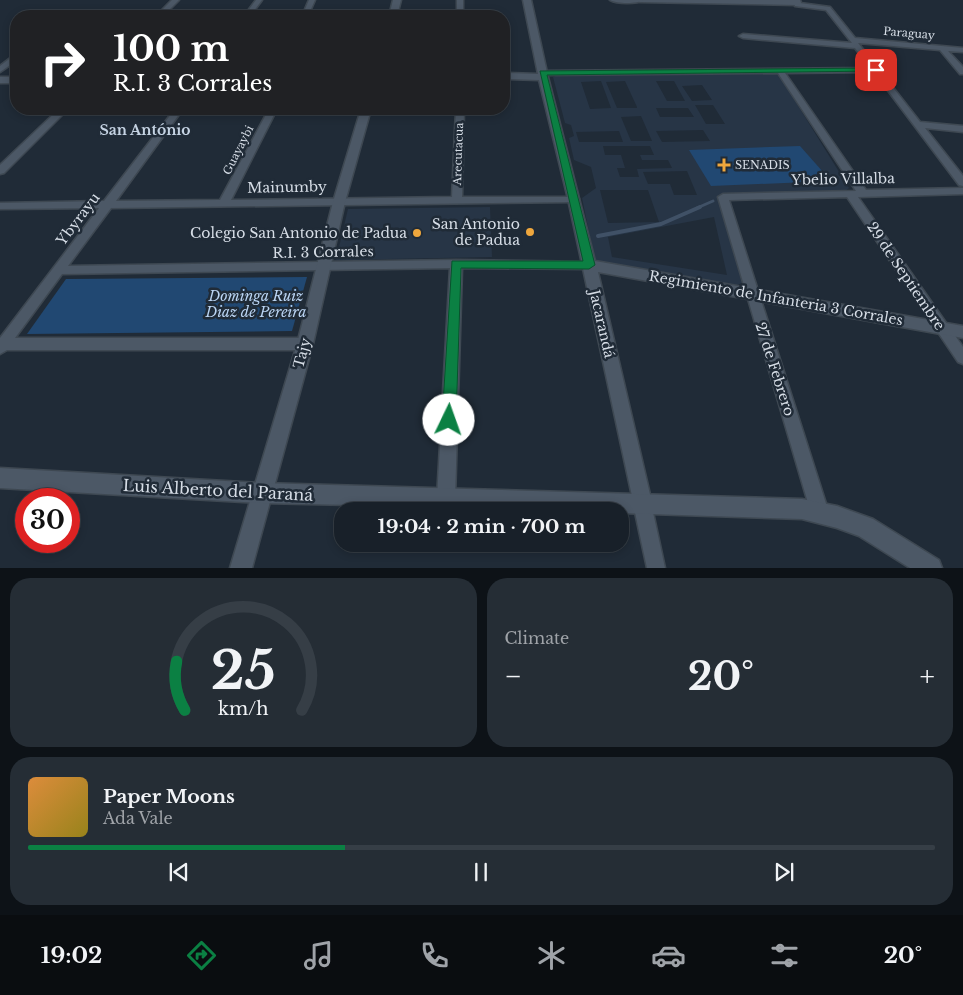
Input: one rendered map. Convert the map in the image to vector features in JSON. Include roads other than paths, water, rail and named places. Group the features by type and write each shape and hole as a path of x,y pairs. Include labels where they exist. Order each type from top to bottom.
{"street":[{"path":"166,10 176,0"},
{"name":"Jacarandá","path":"527,0 642,503"},
{"path":"614,0 796,2 797,5 828,8 963,183"},
{"name":"Paraguay","path":"743,36 963,50"},
{"path":"942,48 963,72"},
{"path":"510,76 876,70"},
{"name":"29 de Septiembre","path":"780,71 942,328 963,358"},
{"path":"0,171 58,115"},
{"name":"Ybyrayu","path":"1,346 175,115"},
{"name":"Guayaybi","path":"224,203 270,115"},
{"name":"Tajy","path":"241,568 305,344 339,202 364,115"},
{"name":"Arecutacua","path":"457,200 460,115"},
{"path":"917,124 963,129"},
{"name":"Ybelio Villalba","path":"724,196 963,190"},
{"name":"27 de Febrero","path":"724,196 722,198 820,513"},
{"name":"Mainumby","path":"0,206 574,199"},
{"path":"446,498 456,264"},
{"name":"R.I. 3 Corrales","path":"58,270 323,268 456,264 589,265"},
{"name":"Regimiento de Infanteria 3 Corrales","path":"589,265 963,332"},
{"path":"1,346 305,344"},
{"name":"Luis Alberto del Paraná","path":"0,478 262,493 802,509 865,527 931,568"},
{"path":"642,503 656,568"}],"waterway":[{"path":"697,208 713,201"},
{"path":"598,236 661,224 700,207"}],"place":[{"name":"SENADIS","path":"724,165"},
{"name":"San Antonio de Padua","path":"530,232"},
{"name":"Colegio San Antonio de Padua","path":"417,233"}],"district":[{"name":"San António","path":"145,130"}],"park label":[{"name":"Dominga Ruiz Diaz de Pereira","path":"256,304"}]}
